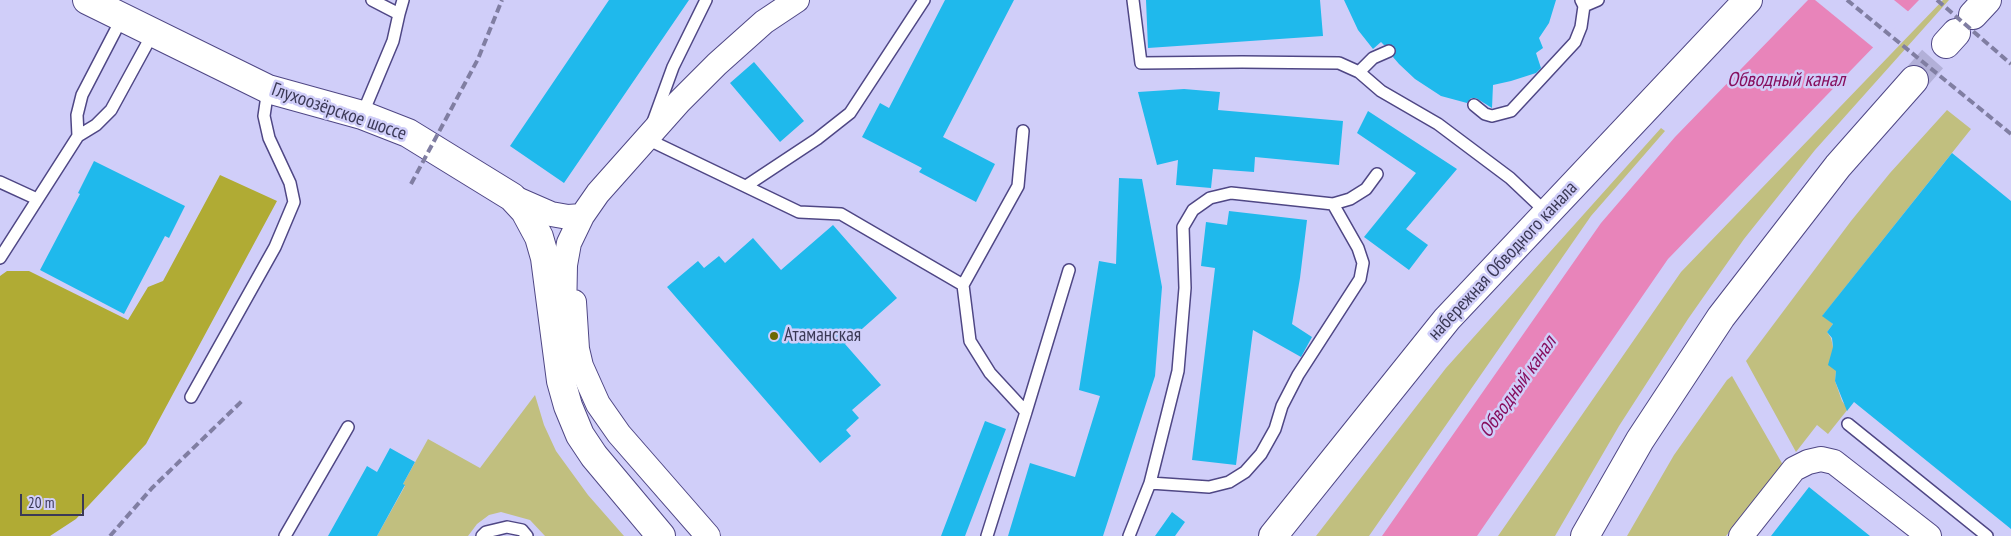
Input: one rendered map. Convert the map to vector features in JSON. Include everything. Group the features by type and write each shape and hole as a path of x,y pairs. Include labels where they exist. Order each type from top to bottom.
{"main road":[{"name":"Глухоозёрское шоссе","path":"88,0 268,89 362,116 408,133 512,197 524,211 539,237 545,258 555,346 563,390 580,435 594,456 661,536"},
{"name":"набережная Обводного канала","path":"1272,536 1447,319 1748,0"},
{"path":"1585,536 1640,440 1721,317 1838,166 1914,80"}],"street":[{"path":"555,346 564,316 565,265 569,243 582,216 598,193 679,102 717,64 764,22 797,0"},
{"path":"512,197 551,214 568,217 582,216"},
{"path":"582,216 581,243 576,264 574,286 574,320 581,366 598,404 619,434 708,536"},
{"path":"1741,536 1794,469 1808,462 1820,459 1834,462 1929,536"}],"lane":[{"path":"372,0 400,14"},
{"path":"362,116 393,41 403,0"},
{"path":"706,0 673,67 647,139 799,212 841,214 963,286"},
{"path":"746,186 817,138 850,112 924,0"},
{"path":"1133,0 1141,64 1339,63 1359,72 1380,91 1438,124 1510,178 1546,212"},
{"path":"1474,105 1485,114 1492,116 1511,111 1575,42 1581,27 1582,3 1598,0"},
{"path":"78,136 77,115 82,95 122,18"},
{"path":"0,258 78,136 96,126 111,110 153,33"},
{"path":"1359,72 1373,58 1389,51"},
{"path":"191,397 275,247 294,202 290,183 269,138 264,116 268,89"},
{"path":"1024,132 1018,186 963,286 970,341 990,373 1026,412"},
{"path":"1129,536 1150,483 1178,371 1185,288 1183,227 1193,210 1210,198 1231,193 1333,204 1350,199 1366,189 1377,174"},
{"path":"0,182 37,199"},
{"path":"1150,483 1209,488 1229,482 1245,472 1261,454 1298,375 1360,279 1363,263 1358,248 1333,204"},
{"path":"987,536 1069,270"},
{"path":"1848,424 1987,536"},
{"path":"285,536 348,427"},
{"path":"482,536 486,532 508,527 522,530 527,536"}],"shaded area":[{"path":"1943,0 1949,0 1815,150 1744,239 1688,319 1619,426 1555,536 1498,536 1681,272"},
{"path":"1947,110 1971,129 1823,315 1833,324 1827,332 1833,347 1836,371 1835,381 1842,401 1848,409 1828,434 1817,425 1796,452 1746,361 1851,221 1890,173"},
{"path":"1661,128 1665,131 1591,216 1369,536 1316,536 1446,368"},
{"path":"220,175 277,201 146,444 76,519 50,536 0,536 0,276 7,271 29,271 128,320 148,287 163,281"},
{"path":"1732,376 1783,465 1726,536 1627,536 1674,455 1727,380"},
{"path":"535,395 544,425 556,451 588,495 624,536 545,536 530,520 501,512 489,515 477,524 468,536 377,536 405,486 403,484 428,439 480,468"}],"water":[{"name":"Обводный канал","path":"1808,0 1919,0 1668,259 1477,536 1382,536 1601,223 1675,137"}],"pier":[{"path":"1815,0 1894,0 1910,13 1875,49"}],"building":[{"path":"609,0 689,0 564,183 510,146"},
{"path":"945,0 1014,0 943,137 995,164 976,202 919,172 922,168 862,137 880,103 889,108"},
{"path":"1146,0 1320,0 1323,36 1148,48"},
{"path":"1344,0 1556,0 1549,23 1539,38 1543,48 1536,53 1541,68 1536,73 1493,85 1492,108 1476,98 1471,98 1467,103 1441,96 1415,79 1399,64 1393,57 1396,51 1393,45 1384,45 1381,42 1373,49 1358,30"},
{"path":"754,62 804,121 780,142 730,83"},
{"path":"1184,89 1220,92 1218,110 1343,121 1339,165 1255,157 1254,172 1213,169 1211,188 1176,185 1178,160 1157,165 1138,92"},
{"path":"1368,111 1457,169 1406,229 1428,245 1409,270 1364,237 1416,173 1357,133"},
{"path":"1952,153 2011,201 2011,529 1854,402 1847,411 1835,381 1836,371 1828,365 1833,347 1832,338 1827,332 1833,324 1822,316"},
{"path":"94,161 185,206 169,238 165,236 124,314 40,270 80,194 78,193"},
{"path":"1119,178 1142,179 1162,287 1155,376 1103,536 1008,536 1030,463 1075,477 1100,396 1079,390 1099,261 1116,264"},
{"path":"1229,211 1307,220 1292,324 1312,337 1301,357 1253,330 1236,465 1192,460 1215,268 1201,266 1206,222 1227,225"},
{"name":"Атаманская","path":"833,225 897,298 845,344 881,385 852,410 859,418 846,430 851,436 820,463 667,287 698,261 704,268 719,256 725,263 753,238 781,270"},
{"path":"985,421 1006,429 965,536 941,536"},
{"path":"390,448 415,462 403,484 405,485 377,536 328,536 367,466 377,472"},
{"path":"1809,487 1870,536 1771,536"},
{"path":"1172,512 1185,522 1175,536 1155,536"}],"tunnel":[{"path":"1914,80 1946,44"}],"railway":[{"path":"411,184 478,59 502,0"},
{"path":"1847,0 2011,134"},
{"path":"1937,0 2011,64"},
{"path":"110,536 152,488 244,399"}],"place":[{"name":"Атаманская","path":"774,336"}]}
